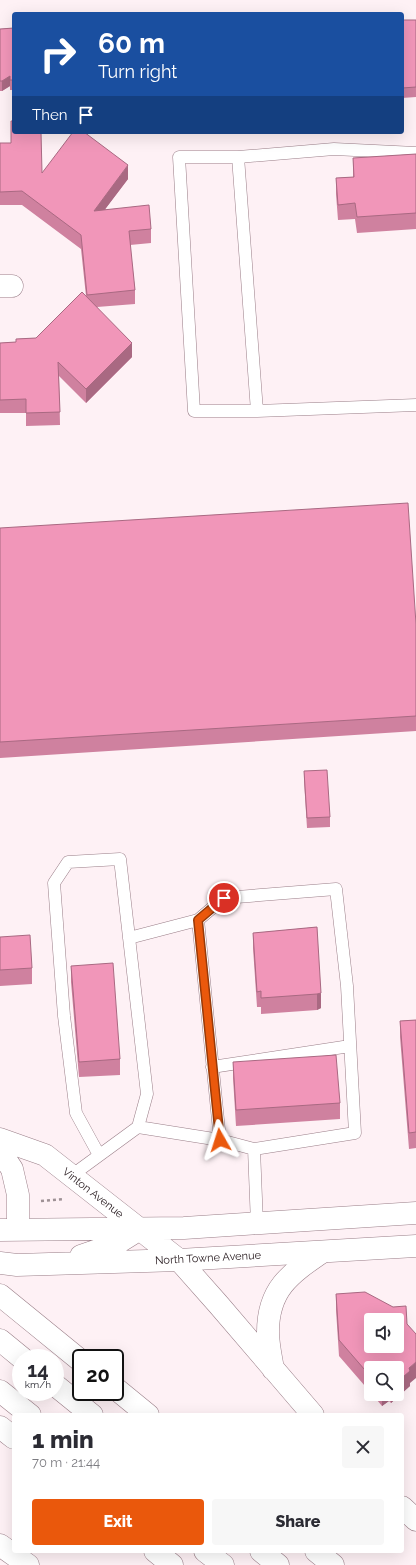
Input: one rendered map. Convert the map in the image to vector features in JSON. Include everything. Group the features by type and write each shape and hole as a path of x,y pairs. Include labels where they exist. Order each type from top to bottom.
{"main road":[{"name":"Vinton Avenue","path":"0,1139 45,1155 179,1260 311,1413"},
{"path":"0,1151 12,1169 18,1194 9,1229 140,1229 257,1224 416,1213"},
{"path":"38,1264 88,1255 116,1244 140,1229"},
{"name":"North Towne Avenue","path":"0,1263 17,1265 179,1260 416,1246"},
{"path":"273,1368 268,1333 269,1312 273,1298 284,1282 298,1268 322,1252"},
{"path":"0,1295 72,1354"},
{"path":"0,1340 12,1350"},
{"path":"0,1391 28,1413"},
{"path":"64,1392 90,1413"},
{"path":"124,1395 146,1413"},
{"path":"0,1427 12,1436"},
{"path":"404,1509 416,1520"},
{"path":"0,1545 28,1565"},
{"path":"157,1553 172,1565"},
{"path":"208,1553 223,1565"},
{"path":"263,1553 278,1565"},
{"path":"318,1553 333,1565"}],"lane":[{"path":"416,153 334,149 238,157 179,157 194,412 416,405"},
{"path":"238,157 257,411"},
{"path":"71,1176 138,1127 147,1094 120,859 68,862 54,883 64,1016 76,1113 99,1155"},
{"path":"129,938 198,920 224,898 336,889 346,986 356,1133 254,1149 220,1140 138,1127"},
{"path":"198,920 220,1140"},
{"path":"212,1067 350,1046"},
{"path":"254,1149 257,1224"}],"path":[{"path":"40,1201 64,1199"}],"building":[{"path":"404,20 416,20 416,87 404,88"},
{"path":"12,28 12,80 10,80 10,76 0,81 0,29"},
{"path":"11,121 12,134 41,134 42,173 71,134 87,134 128,165 94,211 149,205 151,229 129,231 135,290 87,295 81,235 22,191 0,192 0,143 11,143"},
{"path":"416,154 416,213 357,217 355,203 338,205 336,178 354,177 353,158"},
{"path":"82,292 132,343 86,389 58,362 60,412 26,413 26,399 0,400 0,343 16,342 16,339 36,338"},
{"path":"408,503 416,624 416,716 0,742 0,528"},
{"path":"327,770 330,817 307,818 304,771"},
{"path":"317,927 321,993 261,998 261,991 257,992 253,933"},
{"path":"30,935 32,968 0,970 0,937"},
{"path":"113,963 120,1059 79,1062 71,966"},
{"path":"416,1020 416,1132 409,1133 400,1021"},
{"path":"336,1055 340,1103 236,1110 233,1062"},
{"path":"365,1292 393,1307 406,1306 407,1324 416,1334 416,1362 409,1368 410,1371 404,1376 404,1361 364,1361 364,1369 339,1340 336,1294"}],"route":[{"path":"220,1140 198,920 224,898"}]}
